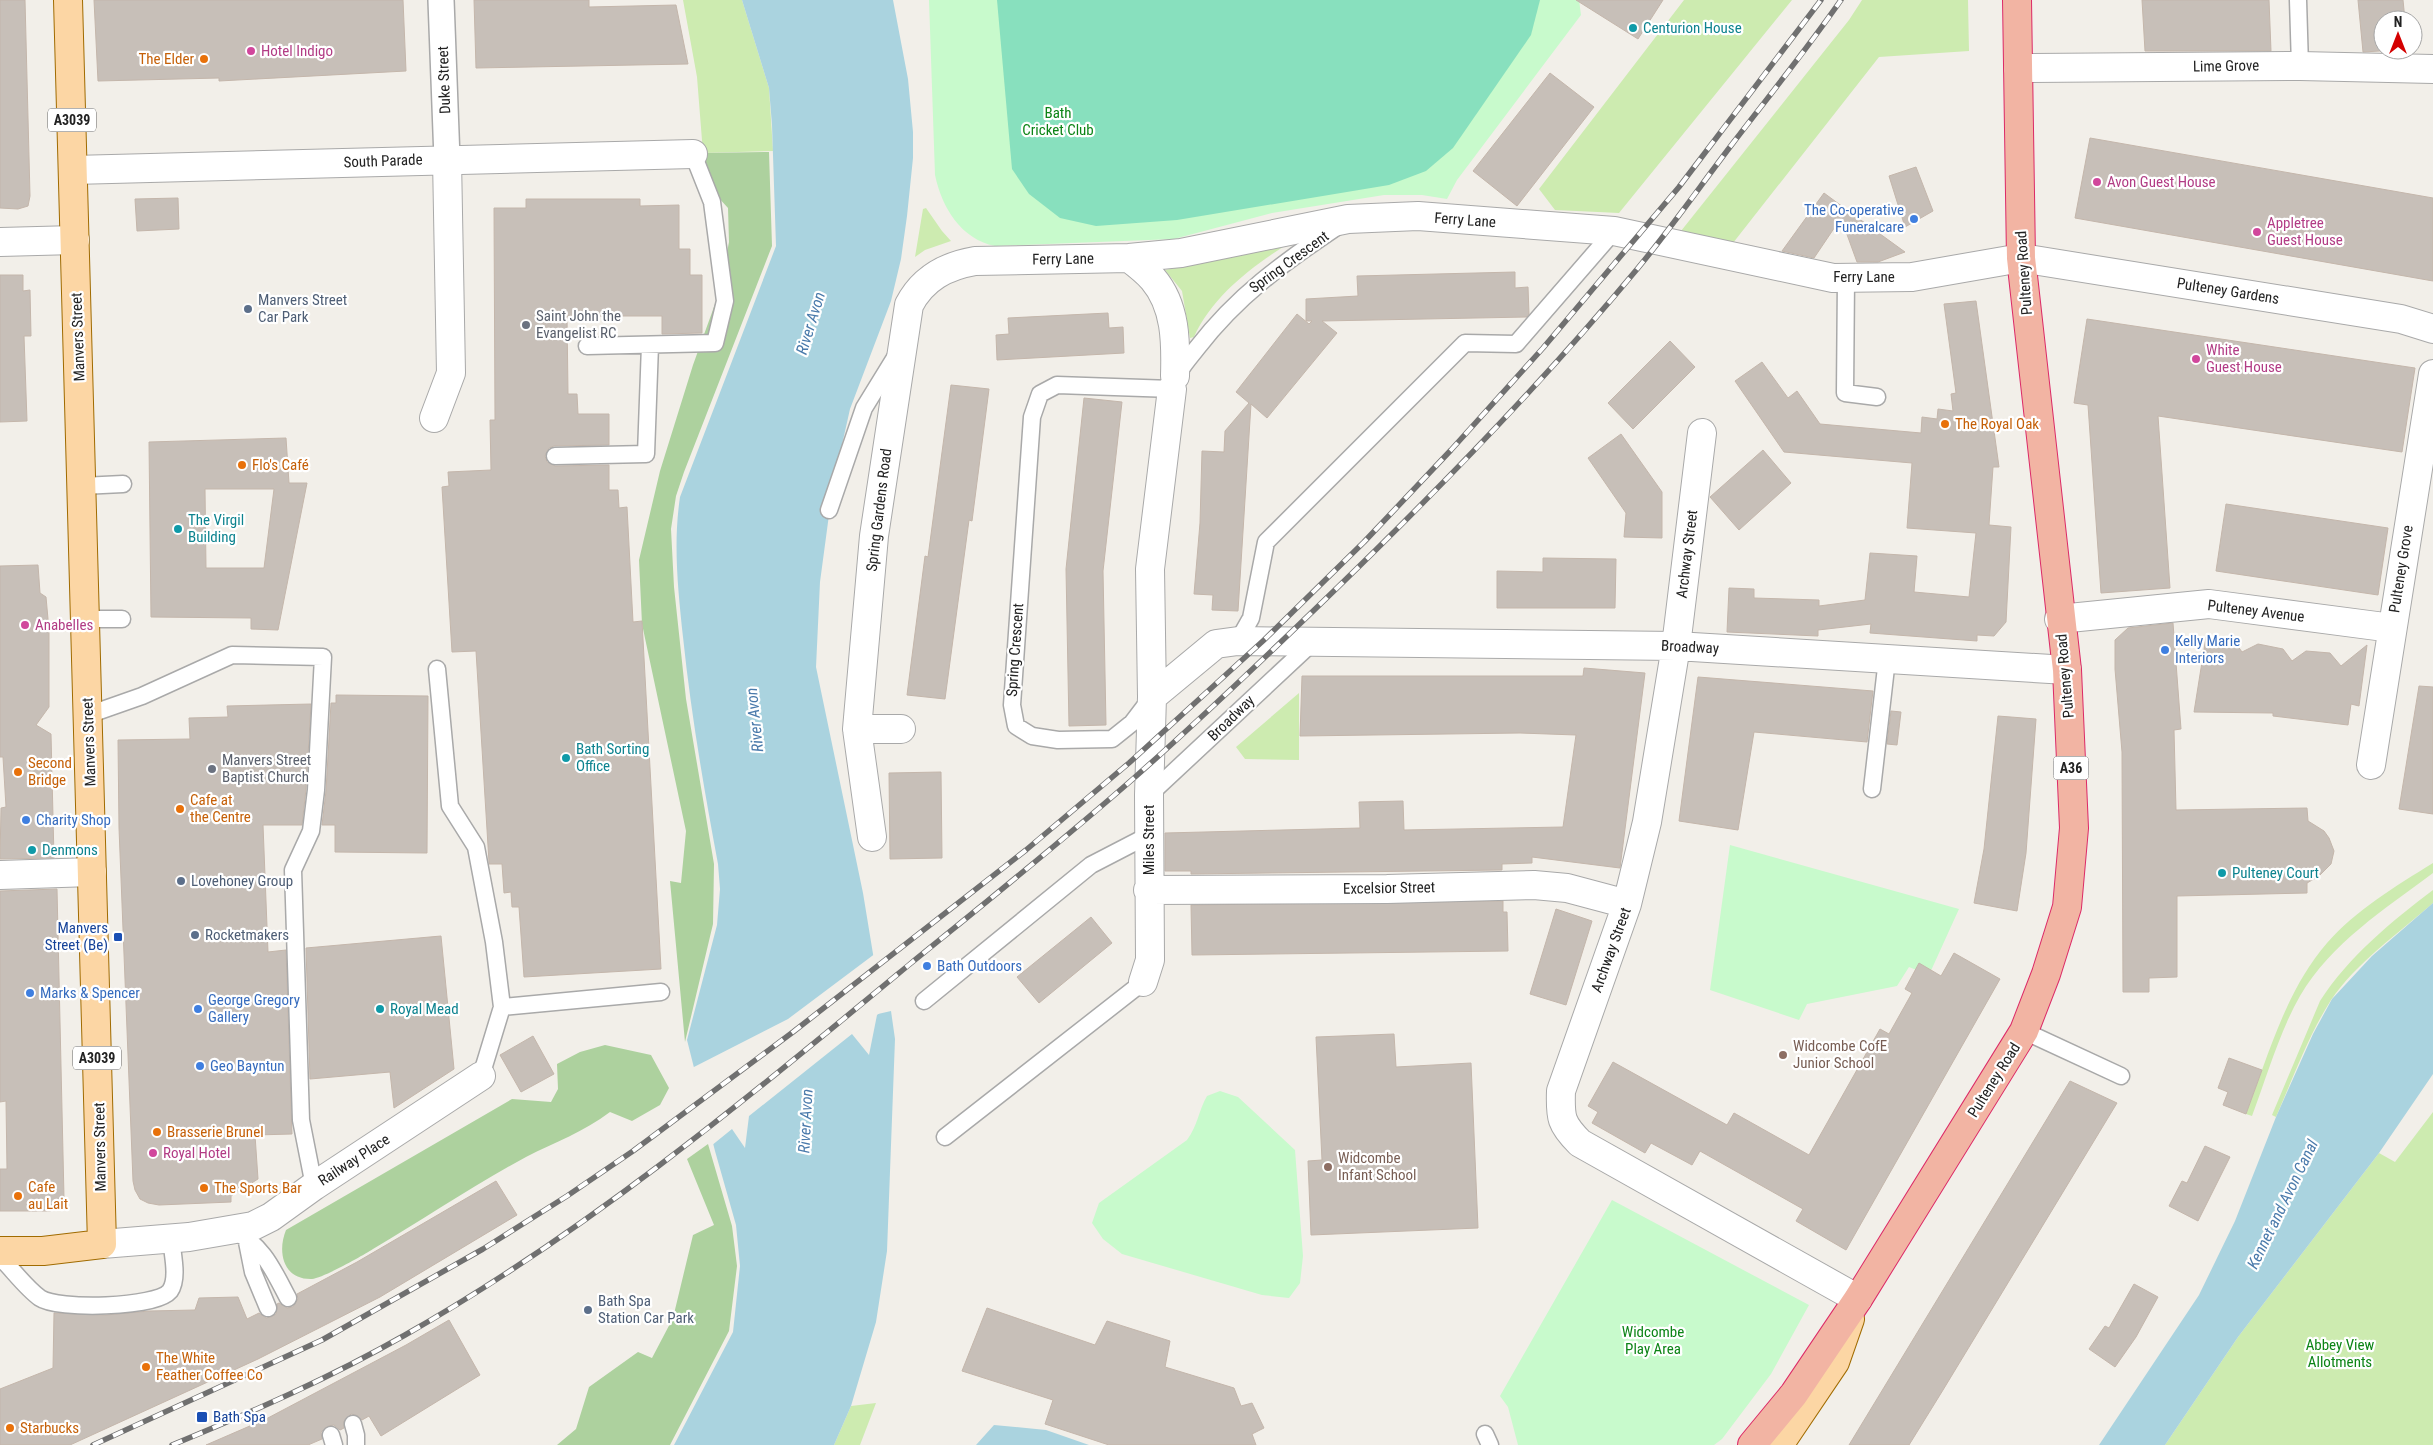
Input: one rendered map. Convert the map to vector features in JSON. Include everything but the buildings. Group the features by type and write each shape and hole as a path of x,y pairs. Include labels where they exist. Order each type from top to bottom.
{"highway":[{"name":"Pulteney Road","path":"1752,1445 1794,1394 1858,1299 2024,1032 2046,974 2066,907 2074,828 2066,670 2021,258 2017,0"}],"main road":[{"name":"A3039","path":"68,0 75,240"},
{"name":"Manvers Street","path":"75,240 102,1244"},
{"path":"0,1252 102,1244"},
{"name":"Pulteney Road","path":"1779,1445 1834,1362 1858,1299"}],"street":[{"name":"Duke Street","path":"441,0 447,160"},
{"name":"Lime Grove","path":"2018,68 2300,66 2433,69"},
{"name":"South Parade","path":"73,170 693,154"},
{"path":"434,418 451,373 447,160"},
{"name":"Ferry Lane","path":"915,293 953,264 975,261 1129,258 1181,253 1348,219 1418,216 1614,231 1723,256 1833,278 1912,277 2021,258"},
{"path":"0,242 75,240"},
{"path":"1129,258 1153,279 1168,304 1176,334 1174,382 1150,569 1152,697"},
{"name":"Pulteney Gardens","path":"2021,258 2401,319 2433,329"},
{"name":"Spring Gardens Road","path":"872,837 857,729 874,536 902,345 909,305 915,293"},
{"name":"Pulteney Grove","path":"2371,765 2433,374"},
{"name":"Archway Street","path":"1702,433 1676,646 1647,822 1627,904 1561,1091 1560,1110 1565,1128 1580,1143 1858,1299"},
{"name":"Pulteney Avenue","path":"2059,619 2209,604 2392,628"},
{"name":"Broadway","path":"1152,697 1216,644 1238,641 1676,646 2066,670"},
{"name":"Miles Street","path":"1143,982 1150,960 1148,890 1152,697"},
{"path":"857,729 901,729"},
{"path":"0,875 92,872"},
{"name":"Excelsior Street","path":"1148,890 1377,889 1534,885 1567,888 1627,904"},
{"name":"Railway Place","path":"102,1244 239,1234 272,1217 314,1186 481,1076"}],"lane":[{"path":"2298,0 2300,66"},
{"path":"587,346 715,343 725,301 712,202 693,154"},
{"name":"Spring Crescent","path":"1152,697 1132,723 1112,739 1058,740 1032,736 1016,726 1012,705 1032,417 1040,394 1058,386 1174,382 1219,320 1248,292 1278,267 1348,219"},
{"path":"1238,641 1251,618 1266,542 1465,343 1516,344 1614,231"},
{"path":"1846,278 1845,393 1877,397"},
{"path":"555,456 646,454 650,345"},
{"path":"830,510 864,408 902,345"},
{"path":"82,486 123,484"},
{"path":"86,619 122,619"},
{"name":"Broadway","path":"1149,795 1313,642"},
{"path":"88,715 142,696 232,655 323,657 316,790 311,831 293,870 301,1120 314,1186"},
{"path":"1872,788 1887,659"},
{"path":"437,669 450,806 476,847 494,942 502,1006 481,1076"},
{"path":"924,1001 1091,866 1149,835"},
{"path":"945,1137 1143,982"},
{"path":"502,1006 661,992"},
{"path":"2024,1032 2121,1076"},
{"path":"239,1234 268,1260 288,1298"},
{"path":"239,1234 268,1308"},
{"path":"0,1257 40,1298 55,1304 94,1305 144,1302 157,1299 170,1291 174,1278 171,1238"},
{"path":"353,1424 356,1445"},
{"path":"1484,1445 1485,1434 1490,1445"}],"green space":[{"path":"683,0 742,0 769,88 773,151 703,153 697,77"},
{"name":"Bath Cricket Club","path":"929,0 1579,0 1581,15 1457,180 1447,199 1422,195 1384,195 1272,213 1174,239 995,246 972,237 963,229 948,210 938,187 935,175"},
{"name":"Bath Cricket Club","path":"997,0 1540,0 1531,35 1453,148 1426,171 1389,185 1177,220 1096,226 1060,218 1029,194 1012,169"},
{"path":"1684,0 1792,0 1619,213 1555,210 1539,189"},
{"path":"1862,0 1968,0 1969,51 1879,57 1733,243 1677,236 1849,20"},
{"path":"769,152 772,246 684,472 676,496 671,529 674,587 686,699 714,864 713,924 685,1042 670,881 681,883 686,831 642,624 639,560 660,471 693,365 719,293 729,242 728,208 718,197 702,185 703,153"},
{"path":"926,208 951,241 925,250 915,257 923,209"},
{"path":"1286,245 1259,263 1233,285 1211,309 1194,337 1190,338 1182,291 1165,270"},
{"path":"1299,693 1299,760 1245,759 1236,747"},
{"path":"1730,845 1959,909 1929,975 1909,967 1897,986 1807,1004 1799,1020 1710,990"},
{"path":"2433,863 2433,873 2360,928 2327,959 2313,977 2300,996 2286,1025 2252,1116 2246,1114 2279,1024 2300,981 2313,961 2338,931 2364,909"},
{"path":"2433,890 2433,903 2366,961 2341,986 2331,1000 2308,1043 2276,1117 2272,1115 2320,1001 2331,985 2372,941"},
{"path":"605,1045 651,1055 669,1088 660,1105 632,1121 610,1112 580,1131 526,1157 368,1252 325,1275 312,1279 302,1278 294,1275 289,1270 285,1263 282,1247 286,1230 512,1099 551,1102 558,1089 557,1064 580,1052"},
{"path":"1220,1091 1238,1097 1295,1150 1303,1256 1300,1283 1289,1298 1262,1295 1122,1254 1103,1239 1092,1223 1099,1203 1187,1140 1194,1129 1207,1096"},
{"name":"Abbey View Allotments","path":"2433,1112 2433,1445 2165,1445 2238,1337 2379,1153 2395,1162"},
{"path":"708,1144 732,1226 737,1266 729,1331 670,1445 557,1445 576,1429 589,1387 638,1352 652,1358 673,1318 693,1235 714,1225 687,1159"},
{"name":"Widcombe Play Area","path":"1612,1200 1809,1305 1771,1374 1722,1439 1714,1445 1518,1445 1508,1407 1500,1396"},
{"path":"876,1403 860,1445 834,1445 851,1406"}],"water":[{"name":"River Avon","path":"742,0 893,0 908,79 913,132 913,158 901,259 891,301 850,409 833,485 820,582 816,667 863,893 874,960 878,1014 891,1011 895,1039 887,1251 876,1322 851,1406 834,1445 674,1445 733,1332 740,1266 736,1225 687,1040 717,925 720,889 718,864 686,666 679,602 677,532 680,497 776,246 769,88"},
{"name":"Kennet and Avon Canal","path":"2433,903 2433,1074 2379,1153 2238,1337 2165,1445 2099,1445 2199,1295 2235,1221 2276,1117 2313,1034 2332,999 2372,956"},
{"path":"994,1425 1046,1430 1089,1445 976,1445"}],"pier":[{"path":"876,953 880,1011 882,1011 877,1015 869,1055 852,1034 749,1116 745,1148 732,1129 711,1146 692,1068 788,1019"}],"railway":[{"path":"93,1445 322,1340 483,1249 567,1196 633,1151 793,1032 1026,850 1129,763 1264,640 1364,542 1451,450 1543,348 1679,187 1821,0"},
{"path":"172,1445 290,1394 377,1351 472,1295 538,1252 665,1161 789,1064 1106,802 1212,707 1339,586 1455,471 1567,351 1650,253 1841,0"}],"place":[{"name":"Centurion House","path":"1633,28"},
{"name":"Hotel Indigo","path":"251,51"},
{"name":"The Elder","path":"204,59"},
{"name":"Avon Guest House","path":"2097,182"},
{"name":"The Co-operative Funeralcare","path":"1914,219"},
{"name":"Appletree Guest House","path":"2257,232"},
{"name":"Manvers Street Car Park","path":"248,309"},
{"name":"Saint John the Evangelist RC","path":"526,325"},
{"name":"White Guest House","path":"2196,359"},
{"name":"The Royal Oak","path":"1945,424"},
{"name":"Flo's Café","path":"242,465"},
{"name":"The Virgil Building","path":"178,529"},
{"name":"Anabelles","path":"25,625"},
{"name":"Kelly Marie Interiors","path":"2165,650"},
{"name":"Bath Sorting Office","path":"566,758"},
{"name":"Manvers Street Baptist Church","path":"212,769"},
{"name":"Second Bridge","path":"18,772"},
{"name":"Cafe at the Centre","path":"180,809"},
{"name":"Charity Shop","path":"26,820"},
{"name":"Denmons","path":"32,850"},
{"name":"Pulteney Court","path":"2222,873"},
{"name":"Lovehoney Group","path":"181,881"},
{"name":"Rocketmakers","path":"195,935"},
{"name":"Manvers Street (Be)","path":"118,937"},
{"name":"Bath Outdoors","path":"927,966"},
{"name":"Marks & Spencer","path":"30,993"},
{"name":"George Gregory Gallery","path":"198,1009"},
{"name":"Royal Mead","path":"380,1009"},
{"name":"Widcombe CofE Junior School","path":"1783,1055"},
{"name":"Geo Bayntun","path":"200,1066"},
{"name":"Brasserie Brunel","path":"157,1132"},
{"name":"Royal Hotel","path":"153,1153"},
{"name":"Widcombe Infant School","path":"1328,1167"},
{"name":"The Sports Bar","path":"204,1188"},
{"name":"Cafe au Lait","path":"18,1196"},
{"name":"Bath Spa Station Car Park","path":"588,1310"},
{"name":"The White Feather Coffee Co","path":"146,1367"},
{"name":"Bath Spa","path":"202,1417"},
{"name":"Starbucks","path":"10,1428"}]}
